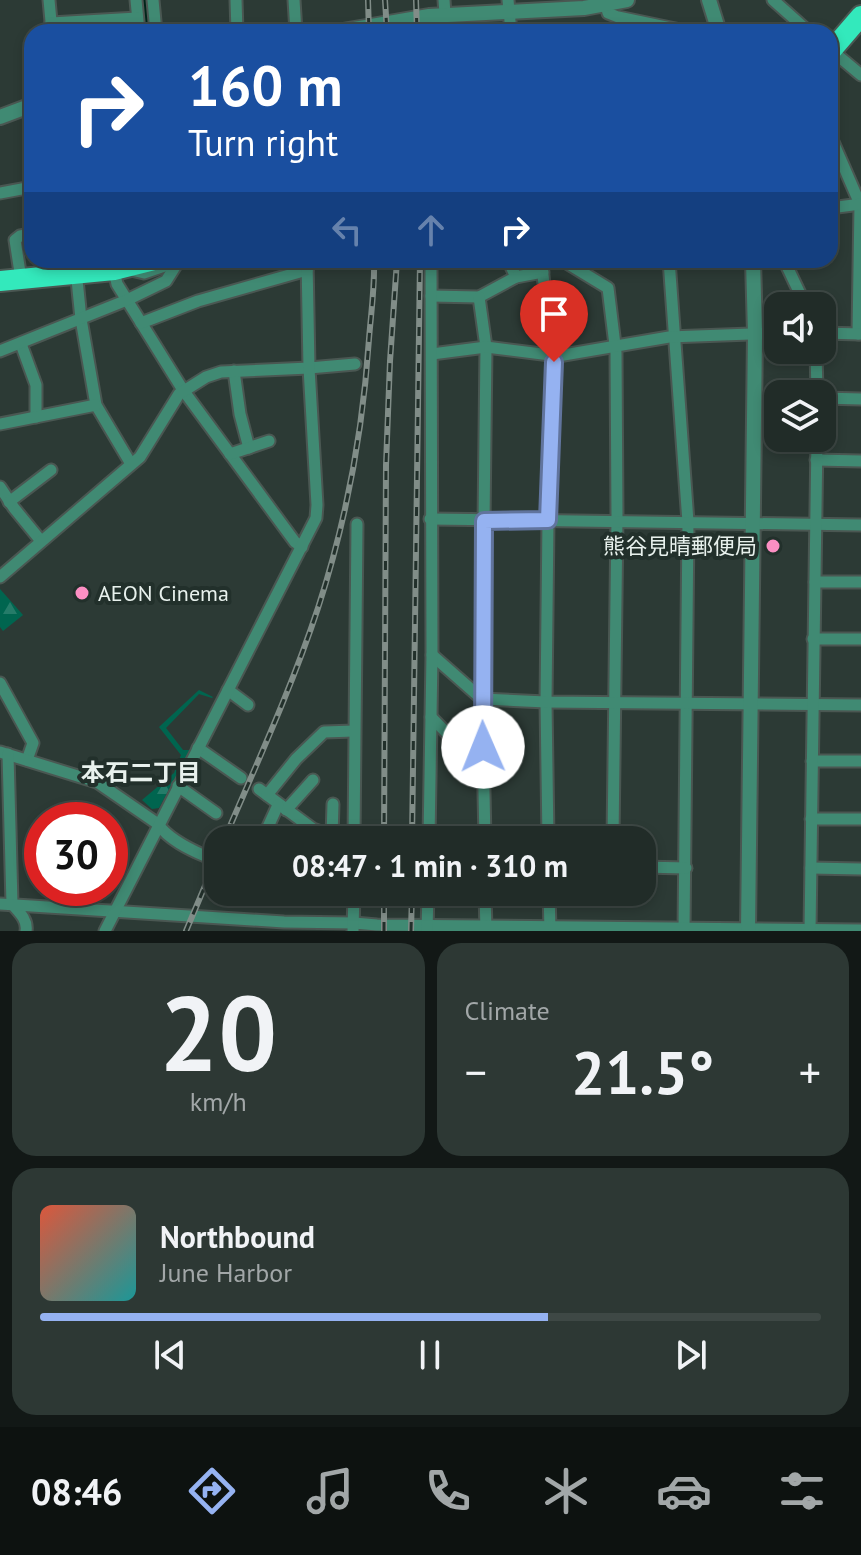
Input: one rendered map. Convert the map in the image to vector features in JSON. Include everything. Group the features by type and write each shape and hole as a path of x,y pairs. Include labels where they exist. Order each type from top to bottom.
{"highway":[{"path":"838,36 861,3"},
{"path":"838,39 861,16"},
{"path":"0,281 67,268"}],"street":[{"path":"49,0 52,24"},
{"path":"136,0 138,24"},
{"path":"153,0 155,24"},
{"path":"236,0 237,24"},
{"path":"294,0 296,24"},
{"path":"383,24 429,16 445,7 606,5 627,0"},
{"path":"709,0 716,24"},
{"path":"773,0 800,24"},
{"path":"606,5 608,13 652,24"},
{"path":"429,16 430,24"},
{"path":"80,24 137,18"},
{"path":"838,54 861,75"},
{"path":"0,117 24,108"},
{"path":"836,333 860,334 860,204 838,153"},
{"path":"0,193 24,188"},
{"path":"838,207 860,204"},
{"path":"21,279 15,240 24,235"},
{"path":"75,268 96,405 131,464"},
{"path":"122,268 117,284 183,390 295,542 302,547"},
{"path":"129,268 144,273 159,268"},
{"path":"0,351 127,300 166,281 175,268"},
{"path":"141,323 298,268"},
{"path":"105,931 316,518 307,268"},
{"path":"429,826 431,268"},
{"path":"512,268 516,277"},
{"path":"431,296 479,297 537,268"},
{"path":"542,268 553,356 548,520 548,826"},
{"path":"575,268 608,288 616,346 613,826"},
{"path":"670,268 688,522 684,930"},
{"path":"748,930 753,268"},
{"path":"788,268 799,292"},
{"path":"479,297 486,347 482,699 485,826"},
{"path":"432,354 486,347 553,356 674,337 764,333"},
{"path":"21,344 36,385 36,417"},
{"path":"0,577 140,457 183,390 221,372 355,364"},
{"path":"234,371 249,448"},
{"path":"836,398 861,399"},
{"path":"0,424 96,405"},
{"path":"230,454 269,441"},
{"path":"810,930 816,452"},
{"path":"816,460 861,461"},
{"path":"9,502 51,470"},
{"path":"37,481 45,493"},
{"path":"0,487 41,541"},
{"path":"430,519 861,525"},
{"path":"354,826 357,524"},
{"path":"815,582 861,582"},
{"path":"813,639 861,639"},
{"path":"432,655 482,699 861,705"},
{"path":"0,683 33,743 27,760"},
{"path":"228,690 248,705"},
{"path":"431,717 484,771"},
{"path":"309,826 263,792 324,732 354,731"},
{"path":"198,748 241,778"},
{"path":"6,904 4,753 97,782 158,824 163,831 204,856"},
{"path":"812,761 861,761"},
{"path":"271,826 282,808 313,780"},
{"path":"178,786 216,813"},
{"path":"333,804 336,826"},
{"path":"811,819 861,819"},
{"path":"656,867 686,868"},
{"path":"811,868 861,869"},
{"path":"6,904 115,910 286,926 861,930"},
{"path":"6,904 20,912 27,925 26,931"},
{"path":"351,906 353,927"},
{"path":"427,928 428,906"},
{"path":"485,906 486,928"},
{"path":"549,906 550,928"},
{"path":"203,917 214,931"}],"green space":[{"path":"0,589 23,615 3,631 0,627"},
{"path":"199,690 213,697 199,694 166,728 183,750 190,750 159,808 152,809 142,800 174,773 181,755 159,727"}],"waterway":[{"path":"144,0 146,24"}],"railway":[{"path":"368,0 369,24"},
{"path":"385,0 386,24"},
{"path":"416,0 417,24"},
{"path":"230,826 297,667 337,542 352,475 362,407 374,268"},
{"path":"384,826 386,465 396,268"},
{"path":"412,826 420,268"},
{"path":"186,931 204,888"},
{"path":"384,906 384,931"},
{"path":"411,931 412,906"}],"place":[{"name":"熊谷見晴郵便局","path":"773,546"},
{"name":"AEON Cinema","path":"82,593"}],"district":[{"name":"本石二丁目","path":"141,773"}],"route":[{"path":"483,747 484,521 548,520 554,362"}]}
